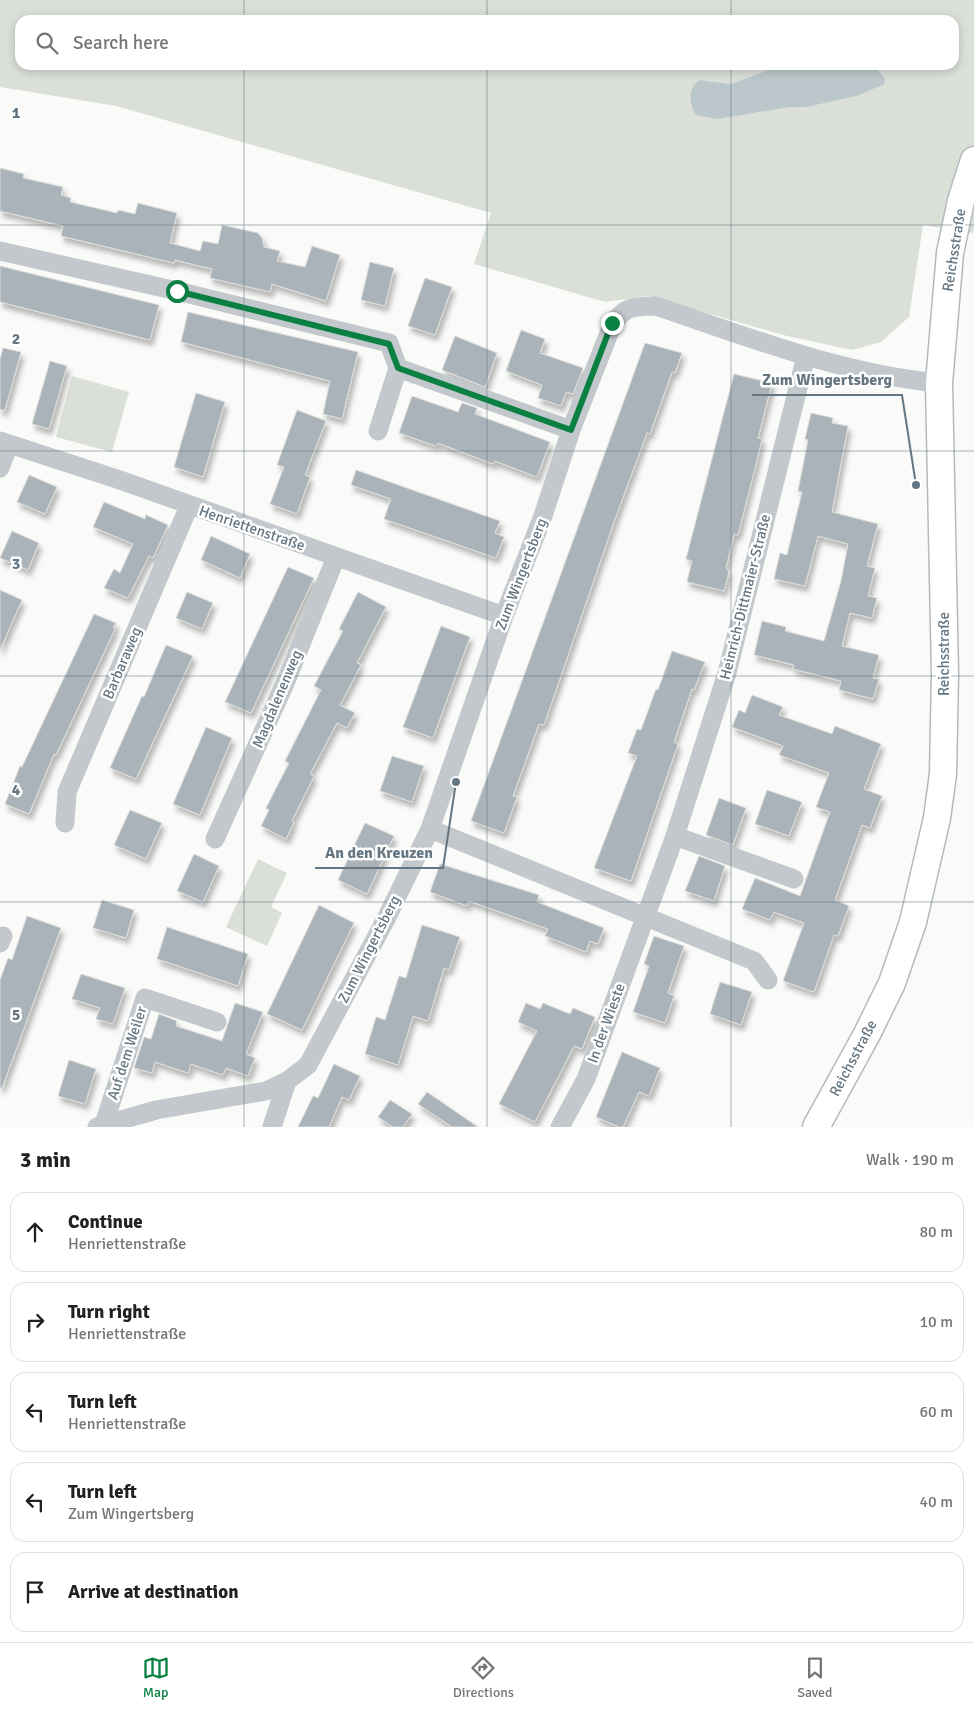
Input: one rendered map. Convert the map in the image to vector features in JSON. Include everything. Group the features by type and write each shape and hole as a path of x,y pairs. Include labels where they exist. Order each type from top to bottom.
{"main road":[{"name":"Reichsstraße","path":"816,1127 867,1034 892,983 913,922 937,818 943,774 945,674 939,383 950,253 961,201 974,160"}],"street":[{"path":"0,252 187,294 389,344 398,368 378,431"},
{"name":"Zum Wingertsberg","path":"287,1081 308,1065 386,919 430,829 504,616 543,516 571,430 612,323 622,311 632,307 656,306 806,356 908,380 939,383"},
{"name":"Heinrich-Dittmaier-Straße","path":"645,916 675,836 727,672 806,356"},
{"path":"398,368 571,430"},
{"path":"0,468 4,442"},
{"name":"Henriettenstraße","path":"4,442 504,616"},
{"name":"Barbaraweg","path":"65,824 67,792 189,506"},
{"name":"Magdalenenweg","path":"215,840 286,681 336,557"},
{"path":"430,829 754,961 768,980"},
{"path":"675,836 794,879"},
{"name":"In der Wieste","path":"560,1127 586,1079 645,916"},
{"name":"Auf dem Weiler","path":"100,1126 145,998 217,1022"},
{"path":"272,1127 287,1081"},
{"name":"Auf dem Weiler","path":"100,1126 156,1110 266,1091 287,1081"}],"shaded area":[{"path":"0,0 974,0 974,229 972,233 923,225 909,317 881,342 852,350 787,336 648,296 605,302 474,264 491,213 116,106 0,87"},
{"path":"768,70 879,70 885,79 884,84 857,96 807,107 790,107 718,119 696,115 692,106 691,91 696,83 700,80 731,84"},
{"path":"72,376 129,392 112,452 56,437"},
{"path":"258,859 287,873 271,907 282,913 267,946 226,927"}],"building":[{"path":"0,168 24,174 23,178 63,187 61,195 71,198 70,202 117,213 118,210 135,214 138,203 177,213 170,243 200,251 203,241 218,244 222,225 258,233 262,238 264,247 280,251 277,261 305,267 312,246 340,255 326,301 272,284 270,292 210,278 212,269 175,260 174,263 61,236 63,226 0,211"},
{"path":"370,262 394,268 385,306 361,300"},
{"path":"0,266 159,305 150,340 0,302"},
{"path":"425,278 452,287 435,335 408,326"},
{"path":"188,312 358,352 342,419 323,414 330,381 181,342"},
{"path":"521,330 545,339 540,353 583,368 573,394 566,392 561,406 538,398 542,385 506,371"},
{"path":"455,336 497,353 485,387 442,370"},
{"path":"645,343 682,353 675,373 672,372 650,434 647,433 615,519 544,725 539,724 513,796 517,797 504,833 471,821"},
{"path":"3,348 21,352 5,410 0,410 0,359"},
{"path":"50,361 67,366 49,429 32,424"},
{"path":"734,374 772,383 758,438 762,439 757,460 738,535 734,534 726,568 729,572 724,591 687,582 692,561 686,559"},
{"path":"196,393 225,402 203,477 174,467"},
{"path":"412,396 458,412 462,403 477,408 475,414 550,442 537,477 495,461 493,464 438,443 436,446 399,433"},
{"path":"297,410 326,421 305,475 310,477 297,514 270,504 284,467 277,465"},
{"path":"811,413 833,418 832,423 848,426 832,512 878,524 867,566 875,568 868,596 877,598 872,618 850,613 842,646 879,655 873,678 879,679 873,699 839,690 841,681 793,669 794,665 754,655 762,621 786,627 785,631 824,641 841,581 848,544 818,536 805,586 774,579 780,553 787,555 802,492 798,491 808,440 805,439"},
{"path":"356,470 500,521 495,533 504,537 496,558 384,519 391,499 351,485"},
{"path":"29,475 57,487 45,514 17,502"},
{"path":"104,502 145,519 146,515 168,525 153,558 149,556 128,598 104,588 114,569 120,573 133,544 93,527"},
{"path":"12,531 39,543 28,570 0,558"},
{"path":"211,536 250,554 240,578 201,560"},
{"path":"288,567 314,578 251,713 225,702"},
{"path":"0,590 22,600 0,650"},
{"path":"187,592 213,603 202,629 176,618"},
{"path":"358,592 386,607 357,663 361,665 340,705 355,713 347,728 337,723 310,774 314,776 292,821 294,822 286,839 261,826 269,810 266,808 289,763 285,761 321,690 314,686 343,631 339,629"},
{"path":"94,614 116,623 113,628 115,629 56,755 54,754 29,814 5,804 20,766 22,767"},
{"path":"441,626 470,637 433,738 403,727"},
{"path":"166,645 193,656 136,779 110,768 142,696 144,697"},
{"path":"672,651 705,662 694,690 692,689 674,742 678,744 631,881 594,868 637,756 628,753 637,729 641,730"},
{"path":"752,695 783,707 779,715 832,734 835,726 881,744 864,789 882,796 870,828 862,825 835,900 849,906 838,936 834,935 814,992 783,981 804,923 774,912 770,920 742,909 755,878 800,896 830,812 816,807 829,773 779,755 783,746 732,727 739,710 745,713"},
{"path":"206,727 232,738 200,815 173,804"},
{"path":"392,756 424,766 412,802 380,791"},
{"path":"767,790 802,802 789,836 755,824"},
{"path":"719,798 746,808 733,845 706,835"},
{"path":"130,810 162,823 146,859 114,845"},
{"path":"365,823 394,836 367,894 338,880"},
{"path":"194,854 219,866 203,902 177,891"},
{"path":"699,856 725,866 714,901 685,891"},
{"path":"440,864 539,895 537,902 604,928 598,944 590,941 586,952 545,936 548,929 469,901 467,906 430,892"},
{"path":"102,900 134,910 126,938 93,928"},
{"path":"319,905 354,923 302,1030 267,1014"},
{"path":"27,916 61,928 2,1088 0,1088 0,980 8,958 12,960"},
{"path":"422,925 460,937 449,970 444,968 428,1021 413,1016 398,1065 365,1054 376,1017 385,1020 399,976 406,978"},
{"path":"167,927 248,954 238,986 157,959"},
{"path":"654,936 684,946 668,993 674,996 665,1023 633,1012 649,966 644,964"},
{"path":"81,974 125,988 113,1024 96,1019 100,1008 72,999"},
{"path":"720,982 752,992 741,1025 710,1014"},
{"path":"235,1003 263,1012 246,1054 255,1058 248,1076 226,1068 223,1075 191,1064 188,1073 155,1062 152,1073 134,1068 144,1037 151,1039 159,1014 177,1021 176,1026 222,1041"},
{"path":"526,1003 540,1009 543,1003 570,1014 573,1008 595,1017 582,1049 574,1046 535,1122 499,1104 537,1031 518,1022"},
{"path":"622,1052 660,1068 649,1096 639,1092 623,1127 619,1127 596,1117"},
{"path":"69,1060 96,1069 85,1104 58,1096"},
{"path":"334,1064 360,1076 349,1100 342,1097 329,1127 298,1127 313,1096 318,1098"},
{"path":"427,1092 478,1127 452,1127 418,1104"},
{"path":"390,1100 412,1114 403,1127 393,1127 378,1117"}],"place":[{"name":"Zum Wingertsberg","path":"916,485"},
{"name":"An den Kreuzen","path":"456,782"}],"route":[{"path":"177,291 389,344 398,368 571,430 612,323"}]}
